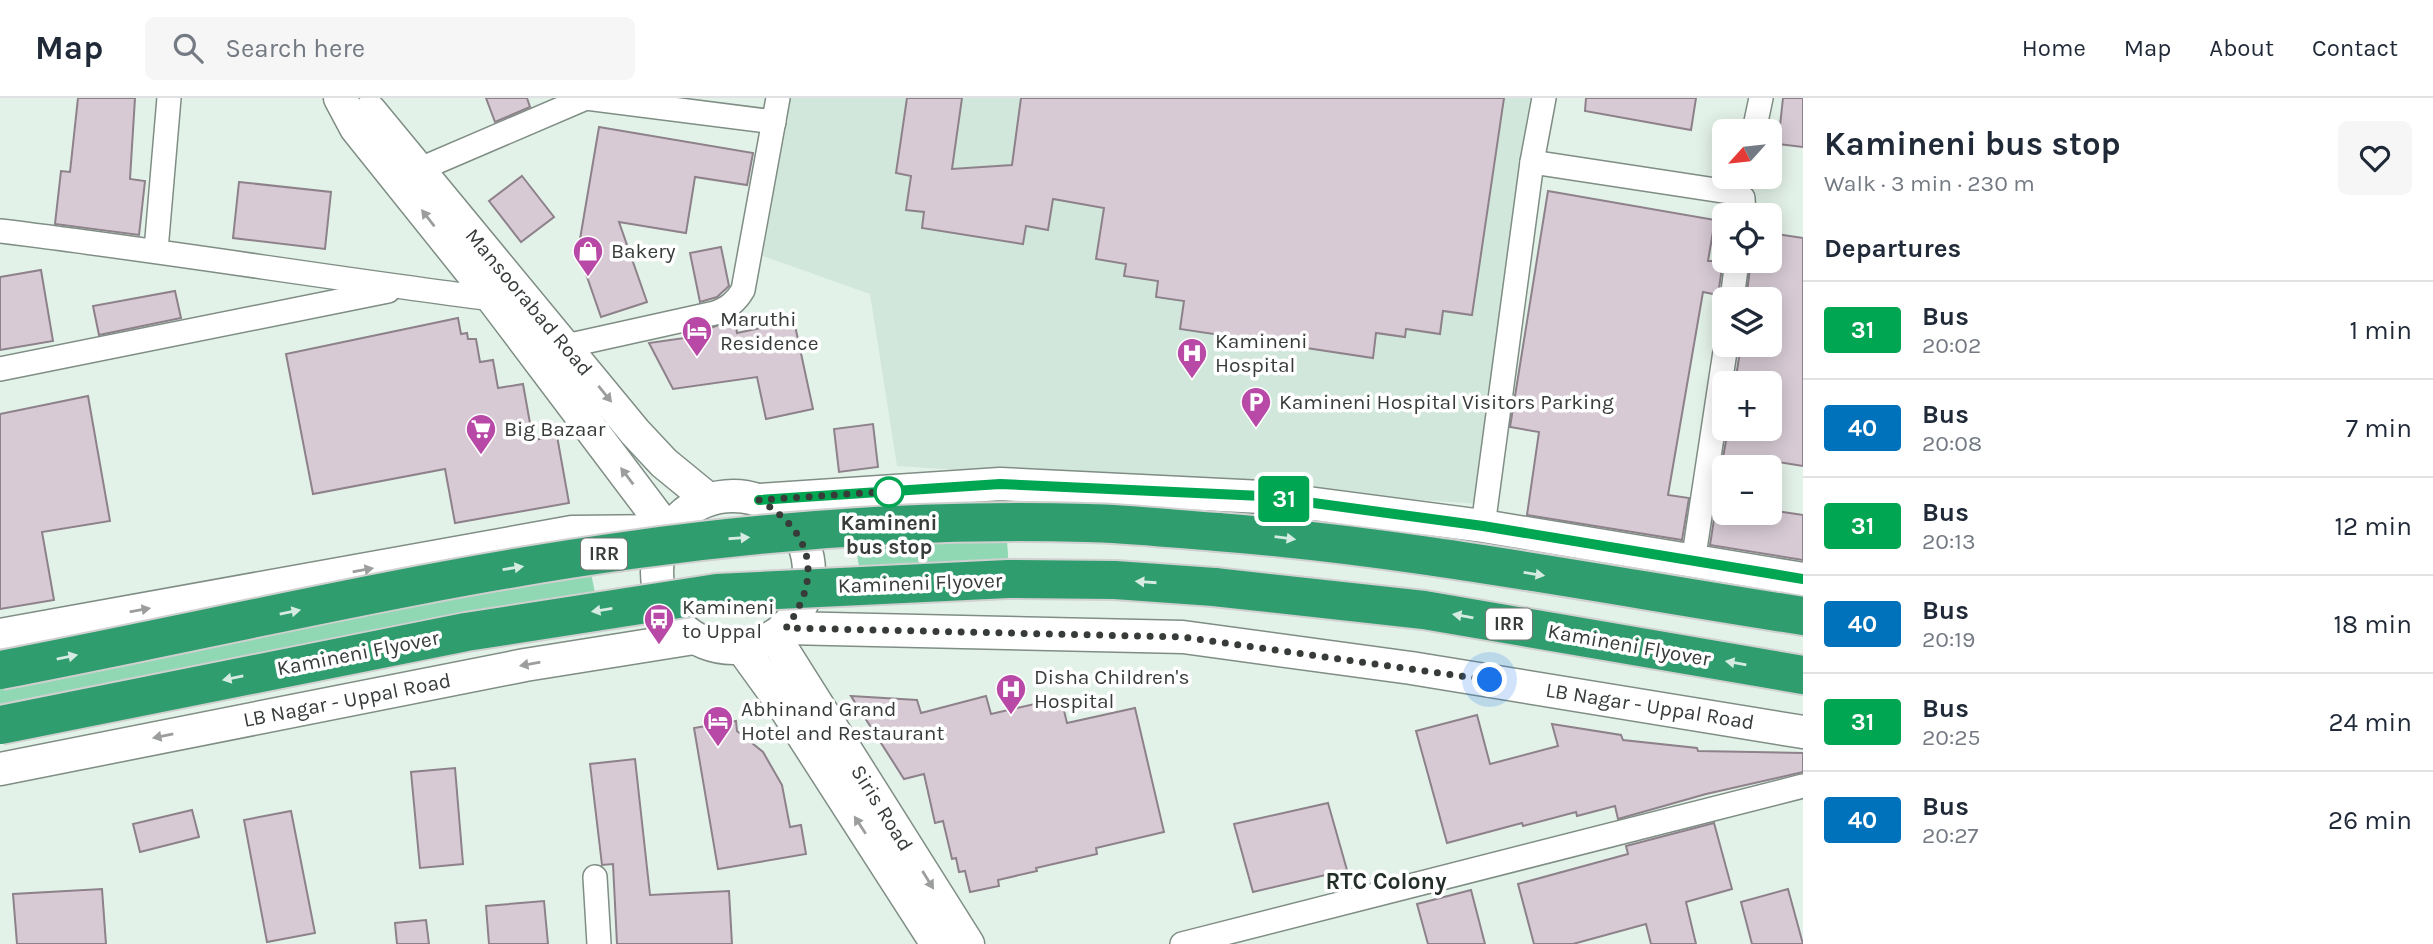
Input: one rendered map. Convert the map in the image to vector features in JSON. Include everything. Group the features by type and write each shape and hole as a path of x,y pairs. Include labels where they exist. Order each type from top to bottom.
{"highway":[{"name":"IRR","path":"0,670 478,574 713,540 869,528 1002,523 1088,523 1217,532 1410,555 1803,616"},
{"name":"Kamineni Flyover","path":"0,724 466,632 717,593 1008,579 1115,580 1214,587 1424,610 1803,674"}],"street":[{"path":"156,250 169,98"},
{"path":"418,170 586,98 774,122"},
{"path":"566,346 715,313 728,309 738,299 743,290 778,98"},
{"path":"1483,526 1532,162 1545,98"},
{"path":"1757,119 1761,98"},
{"path":"359,100 356,128 465,245"},
{"name":"Mansoorabad Road","path":"359,100 418,170 465,245 503,291 566,346 635,432 664,463 708,499"},
{"path":"1532,162 1729,192 1743,198 1743,203"},
{"path":"0,231 156,250 403,288 503,291 668,531"},
{"path":"0,369 403,288"},
{"path":"1693,562 1724,357"},
{"path":"759,500 781,513 799,533 808,557 808,583 800,608 780,632 742,648 717,647 694,638 676,623 662,602 656,578 658,554 668,531 685,511 708,499 733,495 759,500 1000,484 1047,484 1262,496 1483,526 1803,579"},
{"path":"0,635 572,532 668,531"},
{"name":"LB Nagar - Uppal Road","path":"780,632 1183,637 1411,667 1803,732"},
{"name":"Siris Road","path":"780,632 968,944"},
{"name":"LB Nagar - Uppal Road","path":"0,769 525,665 694,638"},
{"name":"Siris Road","path":"742,648 784,706 937,944"},
{"path":"1182,944 1803,786"},
{"path":"595,877 599,944"}],"shaded area":[{"name":"Kamineni Hospital","path":"787,98 1543,98 1482,504 897,466 870,294 763,256"}],"green space":[{"path":"1004,497 1011,598 864,599 849,503"},
{"path":"585,544 601,622 0,743 0,648"}],"building":[{"path":"78,98 135,98 130,179 145,181 139,235 55,224 61,171 70,172"},
{"path":"486,98 527,98 530,107 495,122"},
{"path":"907,98 962,98 952,169 1012,165 1021,98 1504,98 1472,315 1443,311 1440,334 1406,329 1405,337 1376,333 1373,358 1180,329 1184,301 1156,297 1158,281 1124,276 1126,264 1096,259 1104,208 1053,199 1048,230 1026,226 1023,244 922,228 924,212 906,210 911,176 896,173"},
{"path":"1586,98 1696,98 1691,130 1585,111"},
{"path":"1783,98 1803,98 1803,147 1782,144"},
{"path":"599,127 753,153 747,185 695,177 686,233 619,222 647,302 601,317 578,251"},
{"path":"522,176 554,217 521,242 489,201"},
{"path":"239,182 331,192 325,249 233,238"},
{"path":"1548,191 1712,219 1708,261 1712,261 1712,273 1721,273 1719,287 1712,287 1712,294 1703,292 1668,495 1689,498 1682,540 1527,515 1539,432 1510,427"},
{"path":"1782,235 1803,238 1803,466 1782,463 1782,455 1724,455 1726,441 1782,441 1782,371 1737,371 1739,357 1782,357 1782,287 1748,287 1749,273 1782,273"},
{"path":"721,247 729,286 717,297 700,302 690,253"},
{"path":"41,270 53,341 0,350 0,277"},
{"path":"175,291 181,318 99,335 93,306"},
{"path":"458,318 461,334 467,333 468,339 476,339 480,362 493,360 498,388 523,384 533,440 557,436 569,503 455,523 445,469 313,494 286,354"},
{"path":"735,319 737,333 794,321 813,409 766,419 757,377 673,389 649,343 706,335 705,330"},
{"path":"88,396 110,521 42,532 54,600 0,609 0,414"},
{"path":"873,424 878,467 839,472 834,429"},
{"path":"1782,512 1803,515 1803,560 1710,545 1713,525 1782,525"},
{"path":"851,696 917,700 921,713 986,696 991,714 1061,698 1067,723 1135,708 1164,832 1096,848 1097,854 1036,868 1037,871 998,880 999,886 970,892 965,871 959,872 956,858 952,859 943,821 935,823 924,774 904,779"},
{"path":"1477,715 1490,764 1558,746 1552,724 1621,735 1623,740 1697,748 1698,751 1803,753 1803,772 1706,794 1618,819 1615,806 1577,816 1576,812 1523,826 1522,823 1447,843 1416,731"},
{"path":"736,721 737,731 763,752 782,785 790,827 801,825 806,854 718,869 694,728"},
{"path":"635,759 650,895 729,891 732,944 617,944 613,864 602,865 590,764"},
{"path":"455,768 463,864 420,868 411,772"},
{"path":"1328,803 1347,870 1253,892 1234,824"},
{"path":"192,810 199,837 140,852 133,824"},
{"path":"291,811 315,933 267,942 244,820"},
{"path":"1714,823 1732,889 1686,902 1696,944 1651,944 1646,924 1573,944 1534,944 1518,884 1628,854 1626,846"},
{"path":"102,889 106,944 17,944 13,894"},
{"path":"1788,889 1803,944 1752,944 1741,902"},
{"path":"1471,890 1485,944 1428,944 1417,904"},
{"path":"544,901 548,944 489,944 486,906"},
{"path":"426,920 429,944 397,944 395,923"}],"bus line":[{"name":"31","path":"759,500 1000,484 1047,484 1262,496 1483,526 1803,579"}],"place":[{"name":"Bakery","path":"588,278"},
{"name":"Maruthi Residence","path":"697,358"},
{"name":"Kamineni Hospital","path":"1192,380"},
{"name":"Kamineni Hospital Visitors Parking","path":"1256,429"},
{"name":"Big Bazaar","path":"481,456"},
{"name":"Kamineni bus stop","path":"889,492"},
{"name":"Kamineni to Uppal","path":"659,646"},
{"name":"Disha Children's Hospital","path":"1011,716"},
{"name":"Abhinand Grand Hotel and Restaurant","path":"718,748"}],"district":[{"name":"RTC Colony","path":"1386,881"}],"route":[{"path":"889,492 893,491 759,500 781,513 799,533 808,557 808,583 800,608 786,628 1183,637 1490,680"}]}
